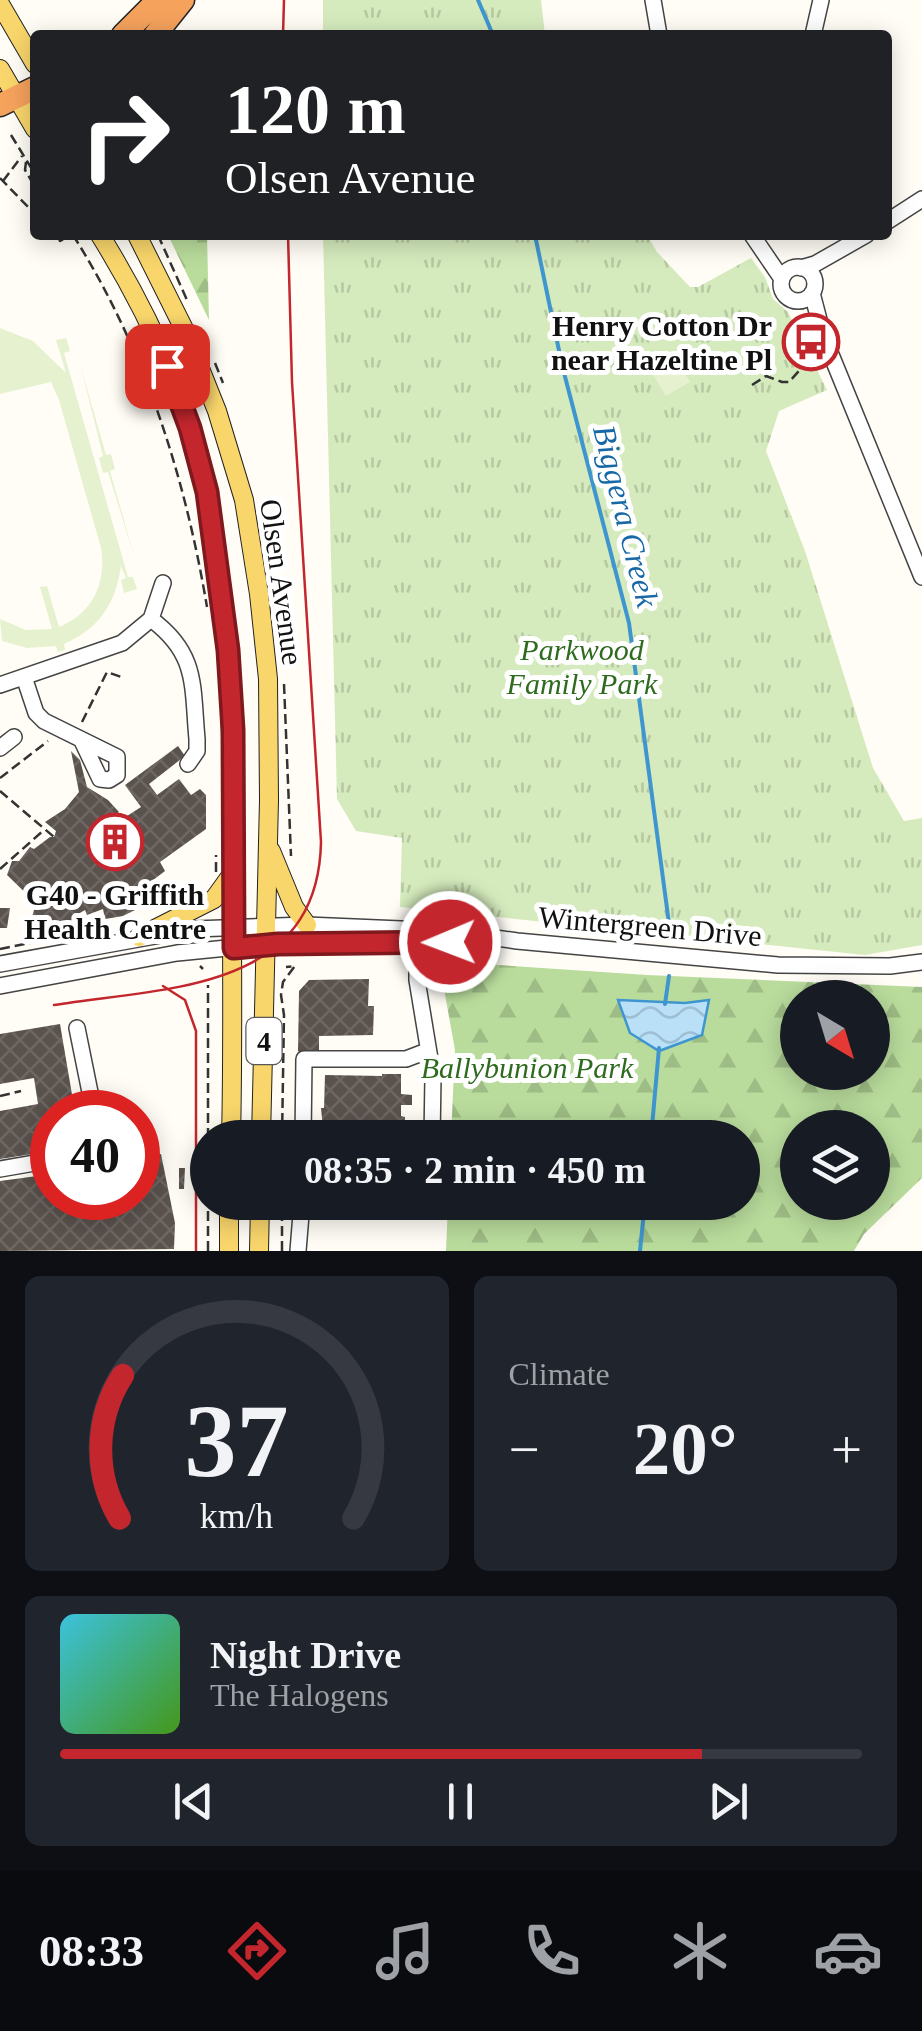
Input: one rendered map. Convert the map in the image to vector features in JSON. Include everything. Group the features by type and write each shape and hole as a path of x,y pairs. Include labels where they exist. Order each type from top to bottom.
{"highway":[{"path":"127,30 158,0"},
{"path":"159,30 183,0"}],"main road":[{"path":"0,4 30,55"},
{"path":"0,69 30,120"},
{"name":"Olsen Avenue","path":"103,240 134,289 167,366 190,428 207,492 232,710 224,876 234,948 231,1120"},
{"name":"Olsen Avenue","path":"140,240 217,411 244,500 260,594 268,679 269,846 262,1120"},
{"path":"269,846 294,907 307,925"},
{"path":"143,928 214,899 224,876"},
{"path":"229,1220 229,1251"},
{"path":"259,1251 260,1220"}],"street":[{"path":"653,0 658,30"},
{"path":"814,30 821,0"},
{"path":"892,218 922,199"},
{"path":"757,240 793,271 810,272 808,292 916,542 922,577"},
{"path":"857,240 793,271 784,294 808,292 859,240"},
{"path":"0,685 111,648 150,619 162,583"},
{"path":"150,619 176,640 189,664 197,739 196,751 188,764"},
{"path":"24,677 36,713 79,739"},
{"path":"0,748 14,738"},
{"name":"Wintergreen Drive","path":"267,936 307,925 448,932 778,965 828,976 860,978 922,962"},
{"path":"0,964 143,928 232,928 267,936"},
{"path":"0,986 177,953 234,948 267,936"},
{"name":"Wintergreen Drive","path":"267,936 417,943 517,941"},
{"path":"417,943 417,980 433,1077 432,1120"},
{"path":"77,1028 90,1090"},
{"path":"303,1120 304,1059 406,1058 427,1051"},
{"path":"0,1169 30,1164"},
{"path":"298,1251 301,1220"}],"path":[{"path":"10,135 30,166"},
{"path":"23,155 2,179 30,209"},
{"path":"27,161 25,170 30,179"},
{"path":"76,240 120,317 146,381 191,523 207,605"},
{"path":"752,385 766,376 790,382 814,354"},
{"path":"79,739 108,672 124,678"},
{"path":"0,778 44,744"},
{"path":"0,791 54,838"},
{"path":"0,869 45,829"},
{"path":"216,846 224,876"},
{"path":"78,913 84,932"},
{"path":"0,949 84,932 143,928"},
{"path":"282,1120 281,995 283,982 295,966 286,967"},
{"path":"208,985 208,1120"},
{"path":"0,1096 21,1091"},
{"path":"208,1220 208,1251"},
{"path":"282,1220 282,1251"}],"green space":[{"path":"323,0 541,0 544,30 323,30"},
{"path":"170,240 207,240 209,320"},
{"name":"Parkwood Family Park","path":"323,240 650,240 690,287 698,287 751,258 765,277 773,299 788,312 827,390 779,411 766,451 805,551 873,768 904,821 922,818 922,945 865,955 400,907 402,838 356,831 337,799"},
{"path":"0,328 33,341 66,373 56,340 66,338 70,351 64,353 128,577 133,577 137,589 124,593 121,580 126,578 121,566 115,592 104,613 87,631 64,644 65,650 58,652 56,646 27,648 2,641 0,619 26,630 52,629 40,587 47,586 59,627 71,621 95,596 102,573 101,548 51,382 0,394"},
{"path":"676,359 690,382 666,396 652,373"},
{"path":"80,364 106,455 111,454 115,469 110,471 135,559 108,472 103,473 99,458 103,456"},
{"name":"Ballybunion Park","path":"439,961 780,981 780,1090 890,1090 890,986 922,987 922,1178 890,1209 890,1110 780,1110 780,1220 878,1220 854,1251 446,1251 447,1220 760,1220 760,1120 452,1120 455,1050"}],"water":[{"path":"618,1000 709,1000 702,1035 659,1051 630,1033"}],"building":[{"name":"G40 - Griffith Health Centre","path":"178,746 185,756 149,784 157,795 179,779 191,795 200,789 206,795 206,829 160,862 165,871 136,893 145,905 123,916 105,919 103,909 87,915 85,910 73,917 73,925 50,930 32,917 36,903 7,875 12,861 19,861 30,847 34,849 54,837 56,831 45,822 65,809 79,792 71,751 80,760 87,787 119,812 106,822 110,827 141,807 125,785"},
{"path":"0,908 10,908 7,928 0,928"},
{"path":"369,979 368,1006 374,1006 373,1035 319,1036 319,1051 298,1051 299,991 309,980"},
{"path":"60,1024 71,1090 36,1090 34,1078 0,1084 0,1034"},
{"path":"401,1074 401,1094 412,1095 412,1105 401,1105 405,1120 322,1120 325,1075"},
{"path":"30,1105 30,1154 0,1159 0,1111"},
{"path":"160,1154 175,1223 174,1249 0,1251 0,1181 30,1177 30,1220 160,1220"},
{"path":"179,1168 185,1168 184,1189 179,1189"}],"waterway":[{"name":"Biggera Creek","path":"478,0 491,30"},
{"name":"Biggera Creek","path":"536,240 562,365 629,623 670,931"},
{"name":"Biggera Creek","path":"665,1004 669,976"},
{"name":"Biggera Creek","path":"653,1120 659,1048"},
{"name":"Biggera Creek","path":"640,1251 643,1220"}],"tram line":[{"path":"283,30 284,0"},
{"path":"54,1005 186,985 228,973 264,955 293,929 313,892 321,842 292,382 288,240"},
{"path":"163,986 185,1000 196,1031 196,1251"}],"place":[{"name":"Henry Cotton Dr near Hazeltine Pl","path":"811,342"},
{"name":"G40 - Griffith Health Centre","path":"115,842"}],"route":[{"path":"167,366 190,428 207,492 228,650 233,730 234,948 450,942"}]}
